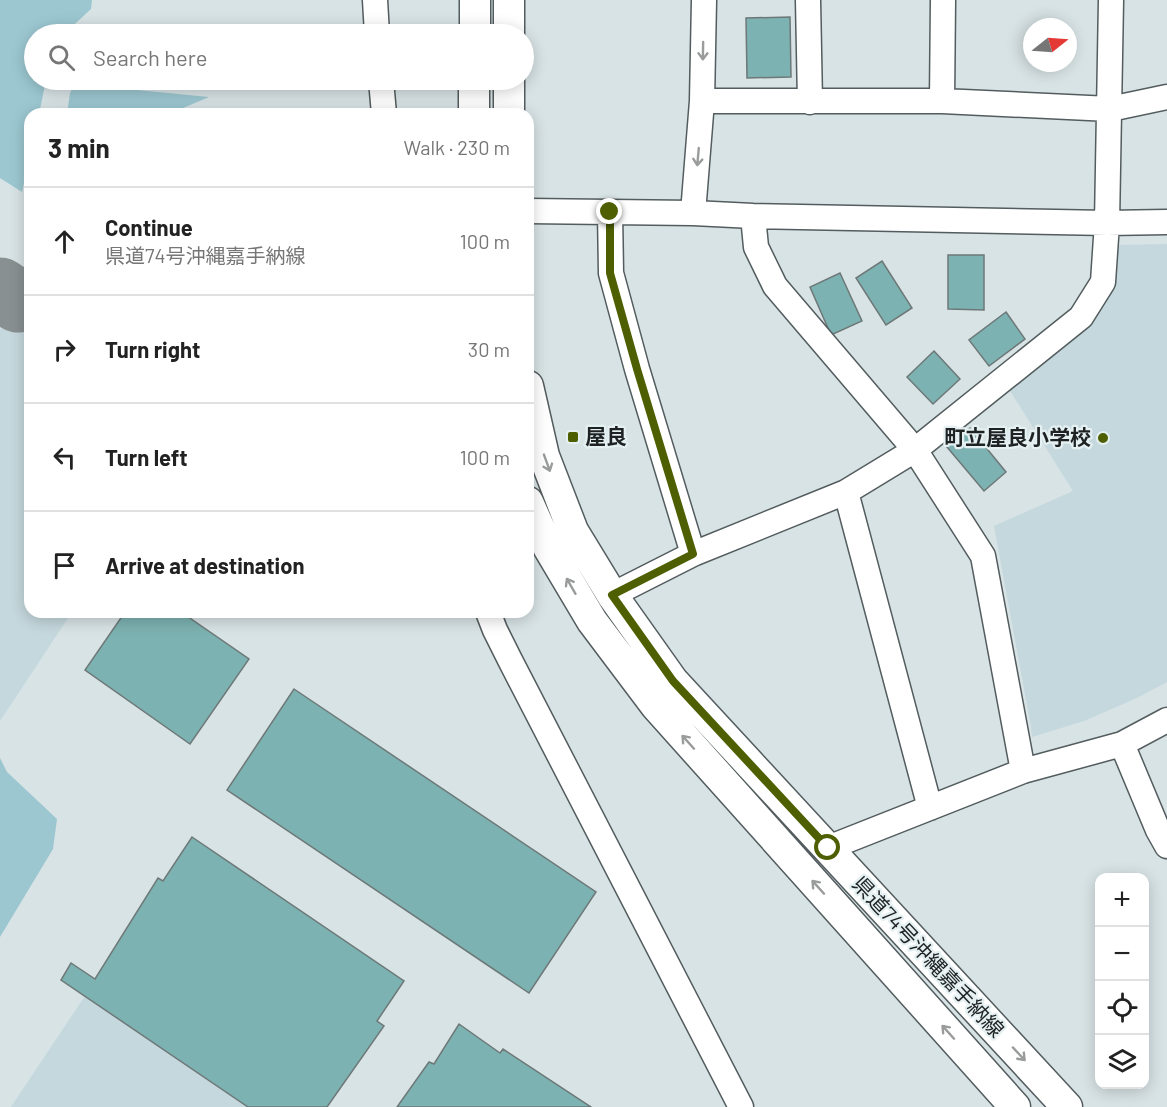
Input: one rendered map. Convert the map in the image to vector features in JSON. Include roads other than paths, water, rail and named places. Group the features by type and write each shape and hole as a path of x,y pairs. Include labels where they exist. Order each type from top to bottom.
{"main road":[{"path":"475,0 475,24"},
{"path":"509,0 509,24"},
{"path":"474,90 474,108"},
{"path":"509,90 509,108"},
{"name":"県道74号沖縄嘉手納線","path":"534,412 544,456 573,531 612,595 673,681 1067,1107"},
{"name":"県道74号沖縄嘉手納線","path":"534,516 548,547 592,621 656,706 1015,1107"}],"street":[{"path":"375,0 376,24"},
{"path":"693,213 702,102 704,0"},
{"path":"808,0 810,102"},
{"path":"942,101 943,0"},
{"path":"612,595 693,554 846,492 915,450 1081,317 1103,282 1107,223 1111,0"},
{"path":"382,90 383,108"},
{"path":"702,102 942,101 1110,109 1167,97"},
{"path":"534,211 1107,223 1167,222"},
{"path":"610,212 610,273 693,554"},
{"path":"753,216 756,248 775,286 915,450 983,556 1023,771"},
{"path":"846,492 930,808"},
{"path":"490,618 741,1107"},
{"path":"828,848 1023,771 1122,744 1167,720"},
{"path":"1122,744 1167,846"}],"place":[{"name":"屋良","path":"573,437"},
{"name":"町立屋良小学校","path":"1103,438"}]}
